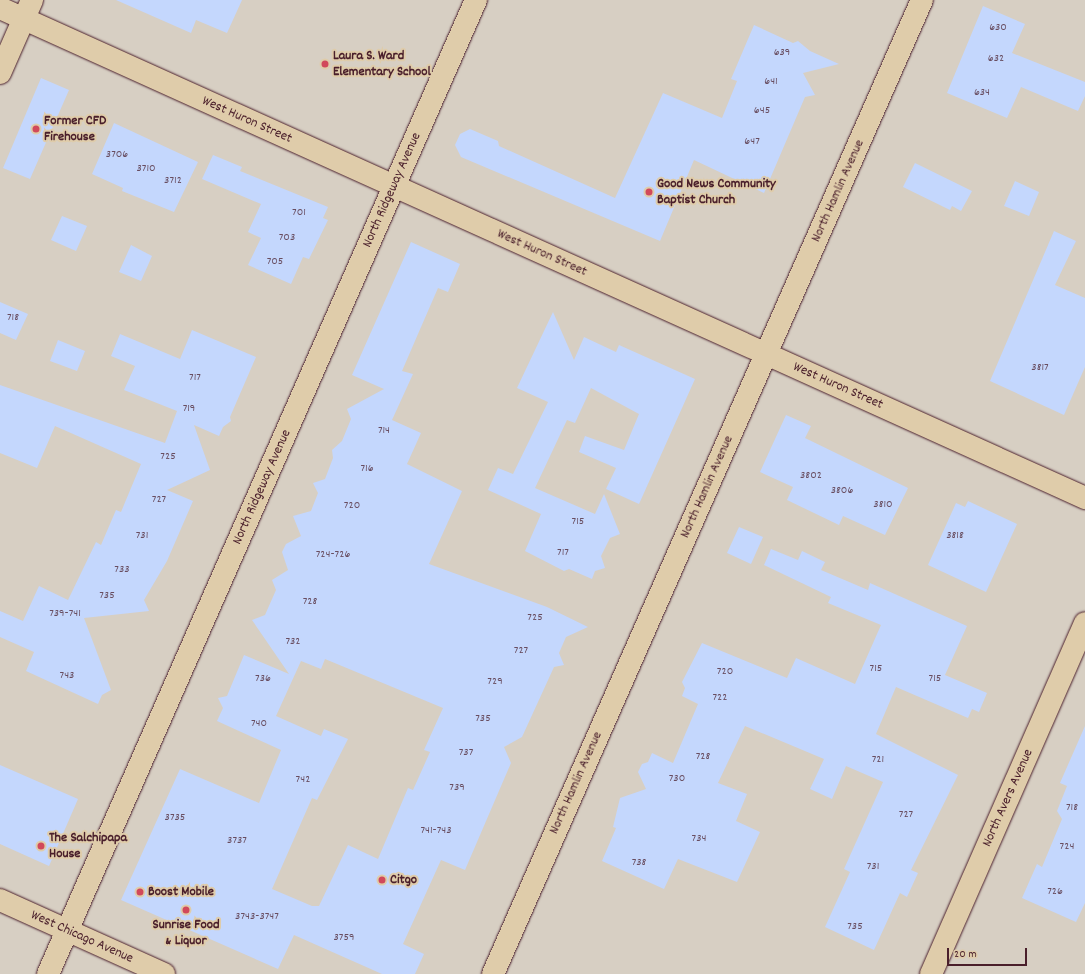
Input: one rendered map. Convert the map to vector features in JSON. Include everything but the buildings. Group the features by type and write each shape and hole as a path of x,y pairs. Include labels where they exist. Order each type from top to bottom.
{"street":[{"name":"North Ridgeway Avenue","path":"48,974 476,0"},
{"name":"North Hamlin Avenue","path":"493,974 922,0"},
{"name":"West Huron Street","path":"0,8 28,9 394,186 1085,498"},
{"path":"0,73 28,9"},
{"name":"North Avers Avenue","path":"931,974 1085,623"},
{"name":"West Chicago Avenue","path":"0,900 164,974"}],"place":[{"name":"Laura S. Ward Elementary School","path":"325,64"},
{"name":"Former CFD Firehouse","path":"36,129"},
{"name":"Good News Community Baptist Church","path":"649,192"},
{"name":"The Salchipapa House","path":"41,846"},
{"name":"Citgo","path":"382,880"},
{"name":"Boost Mobile","path":"140,892"},
{"name":"Sunrise Food & Liquor","path":"186,910"}]}
